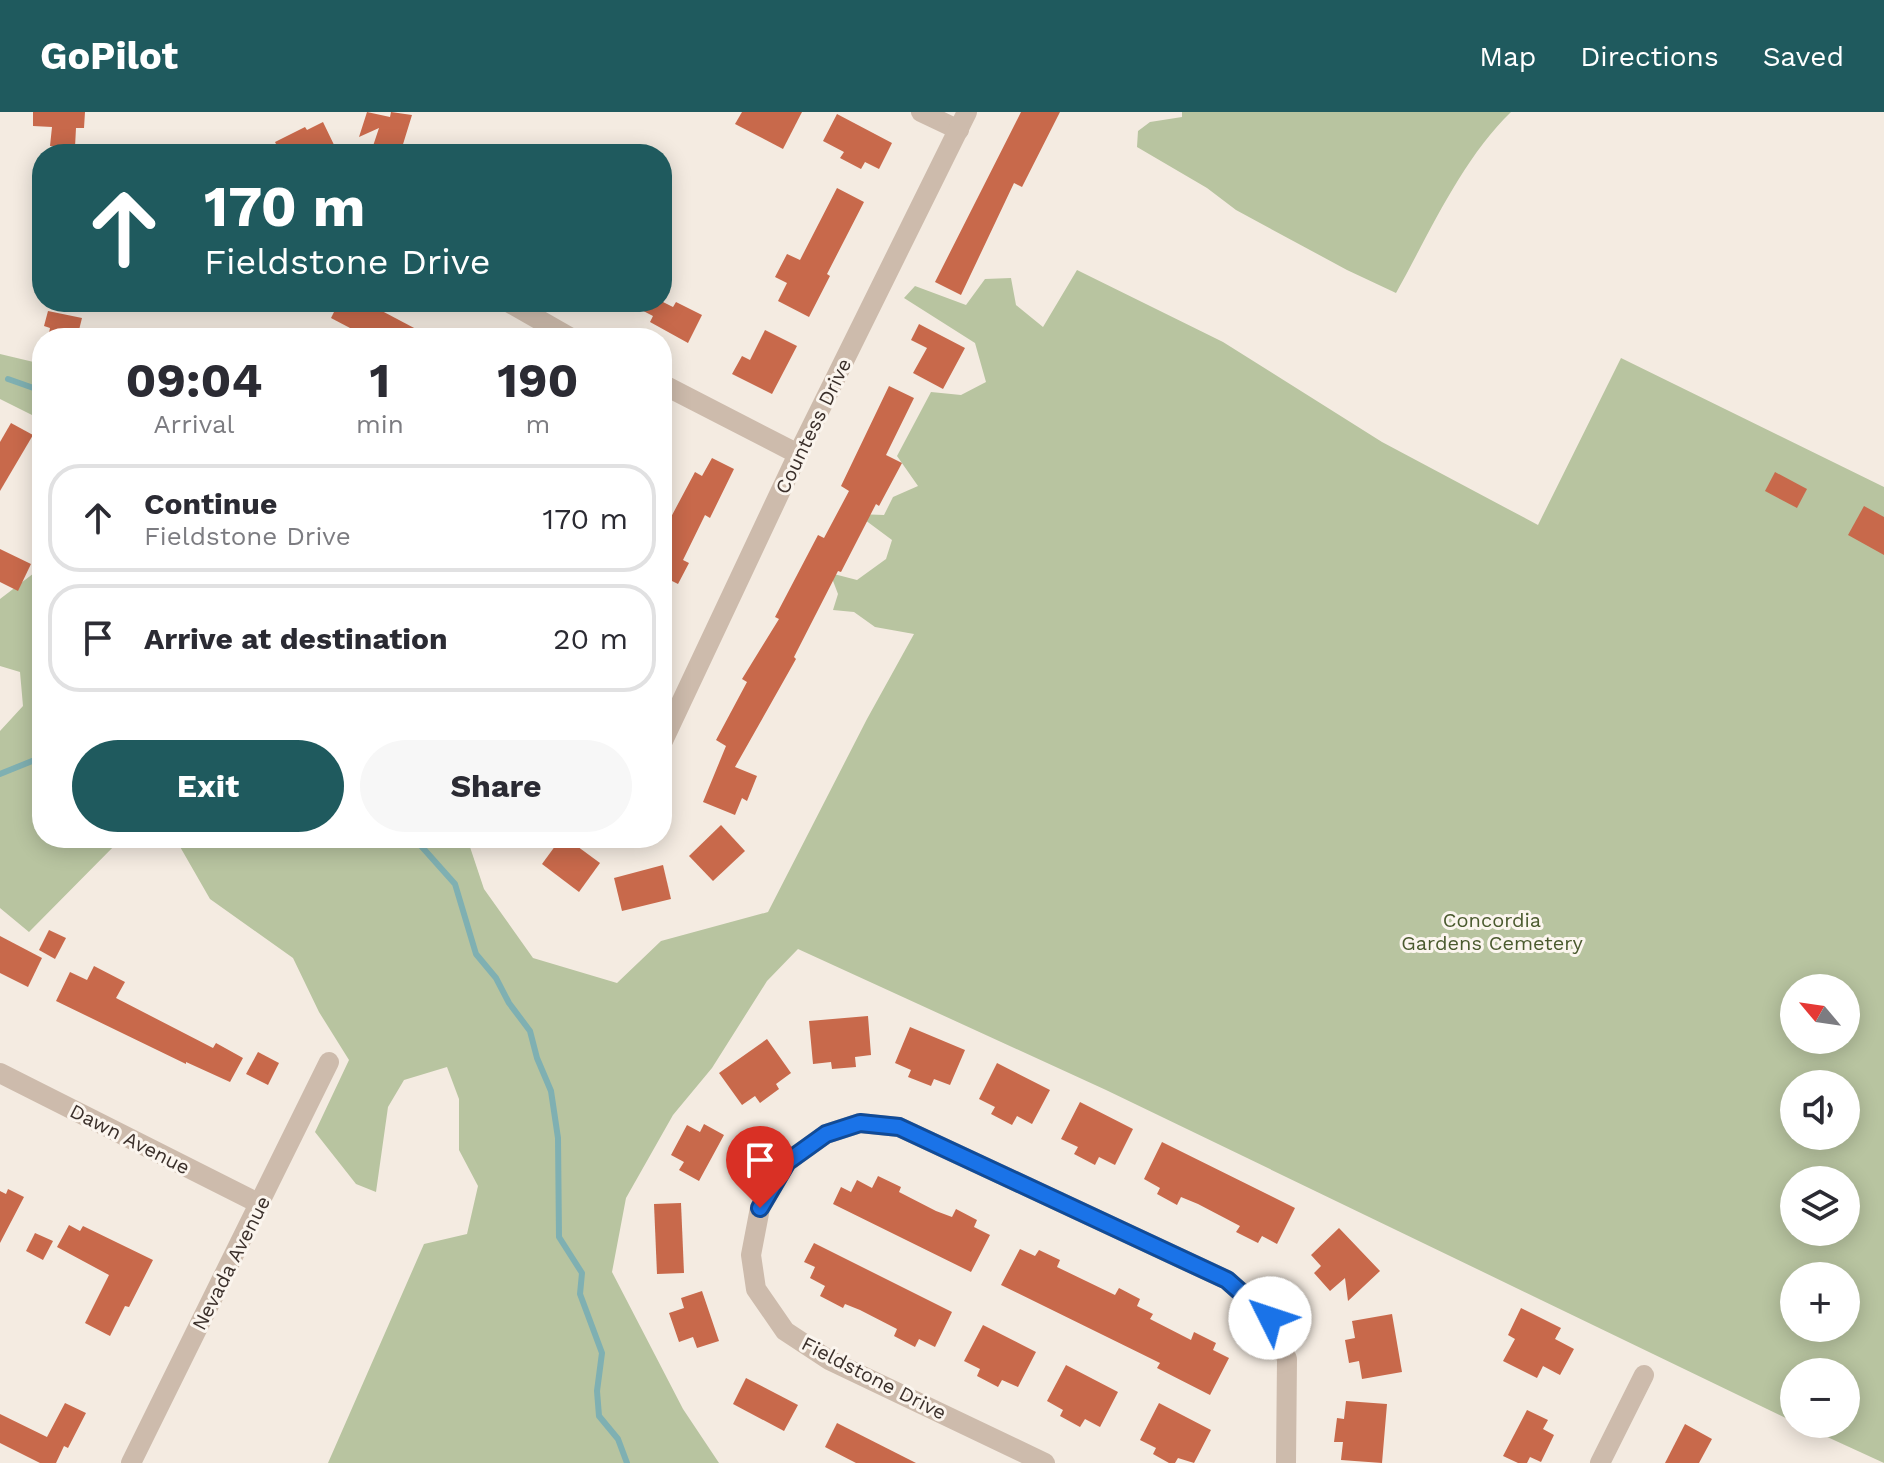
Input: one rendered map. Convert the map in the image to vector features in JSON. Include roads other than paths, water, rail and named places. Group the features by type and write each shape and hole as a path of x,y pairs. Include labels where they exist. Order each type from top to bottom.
{"street":[{"path":"921,112 963,121"},
{"name":"Countess Drive","path":"672,722 798,454 963,121"},
{"path":"526,312 554,328"},
{"path":"672,389 798,454"},
{"name":"Nevada Avenue","path":"131,1463 329,1062"},
{"name":"Dawn Avenue","path":"0,1073 260,1204"},
{"name":"Fieldstone Drive","path":"1045,1463 829,1360 785,1331 756,1289 751,1255 760,1208 787,1162 826,1134 860,1123 899,1127 1227,1280 1270,1318 1287,1359 1286,1463"},
{"path":"1600,1463 1644,1375"}],"waterway":[{"path":"8,379 32,387"},
{"path":"0,774 32,761"},
{"path":"423,848 455,884 476,954 496,978 509,1003 530,1031 551,1091 558,1138 559,1237 582,1273 580,1294 602,1353 597,1391 599,1416 618,1439 627,1463"}],"park label":[{"name":"Concordia Gardens Cemetery","path":"1492,932"}]}
